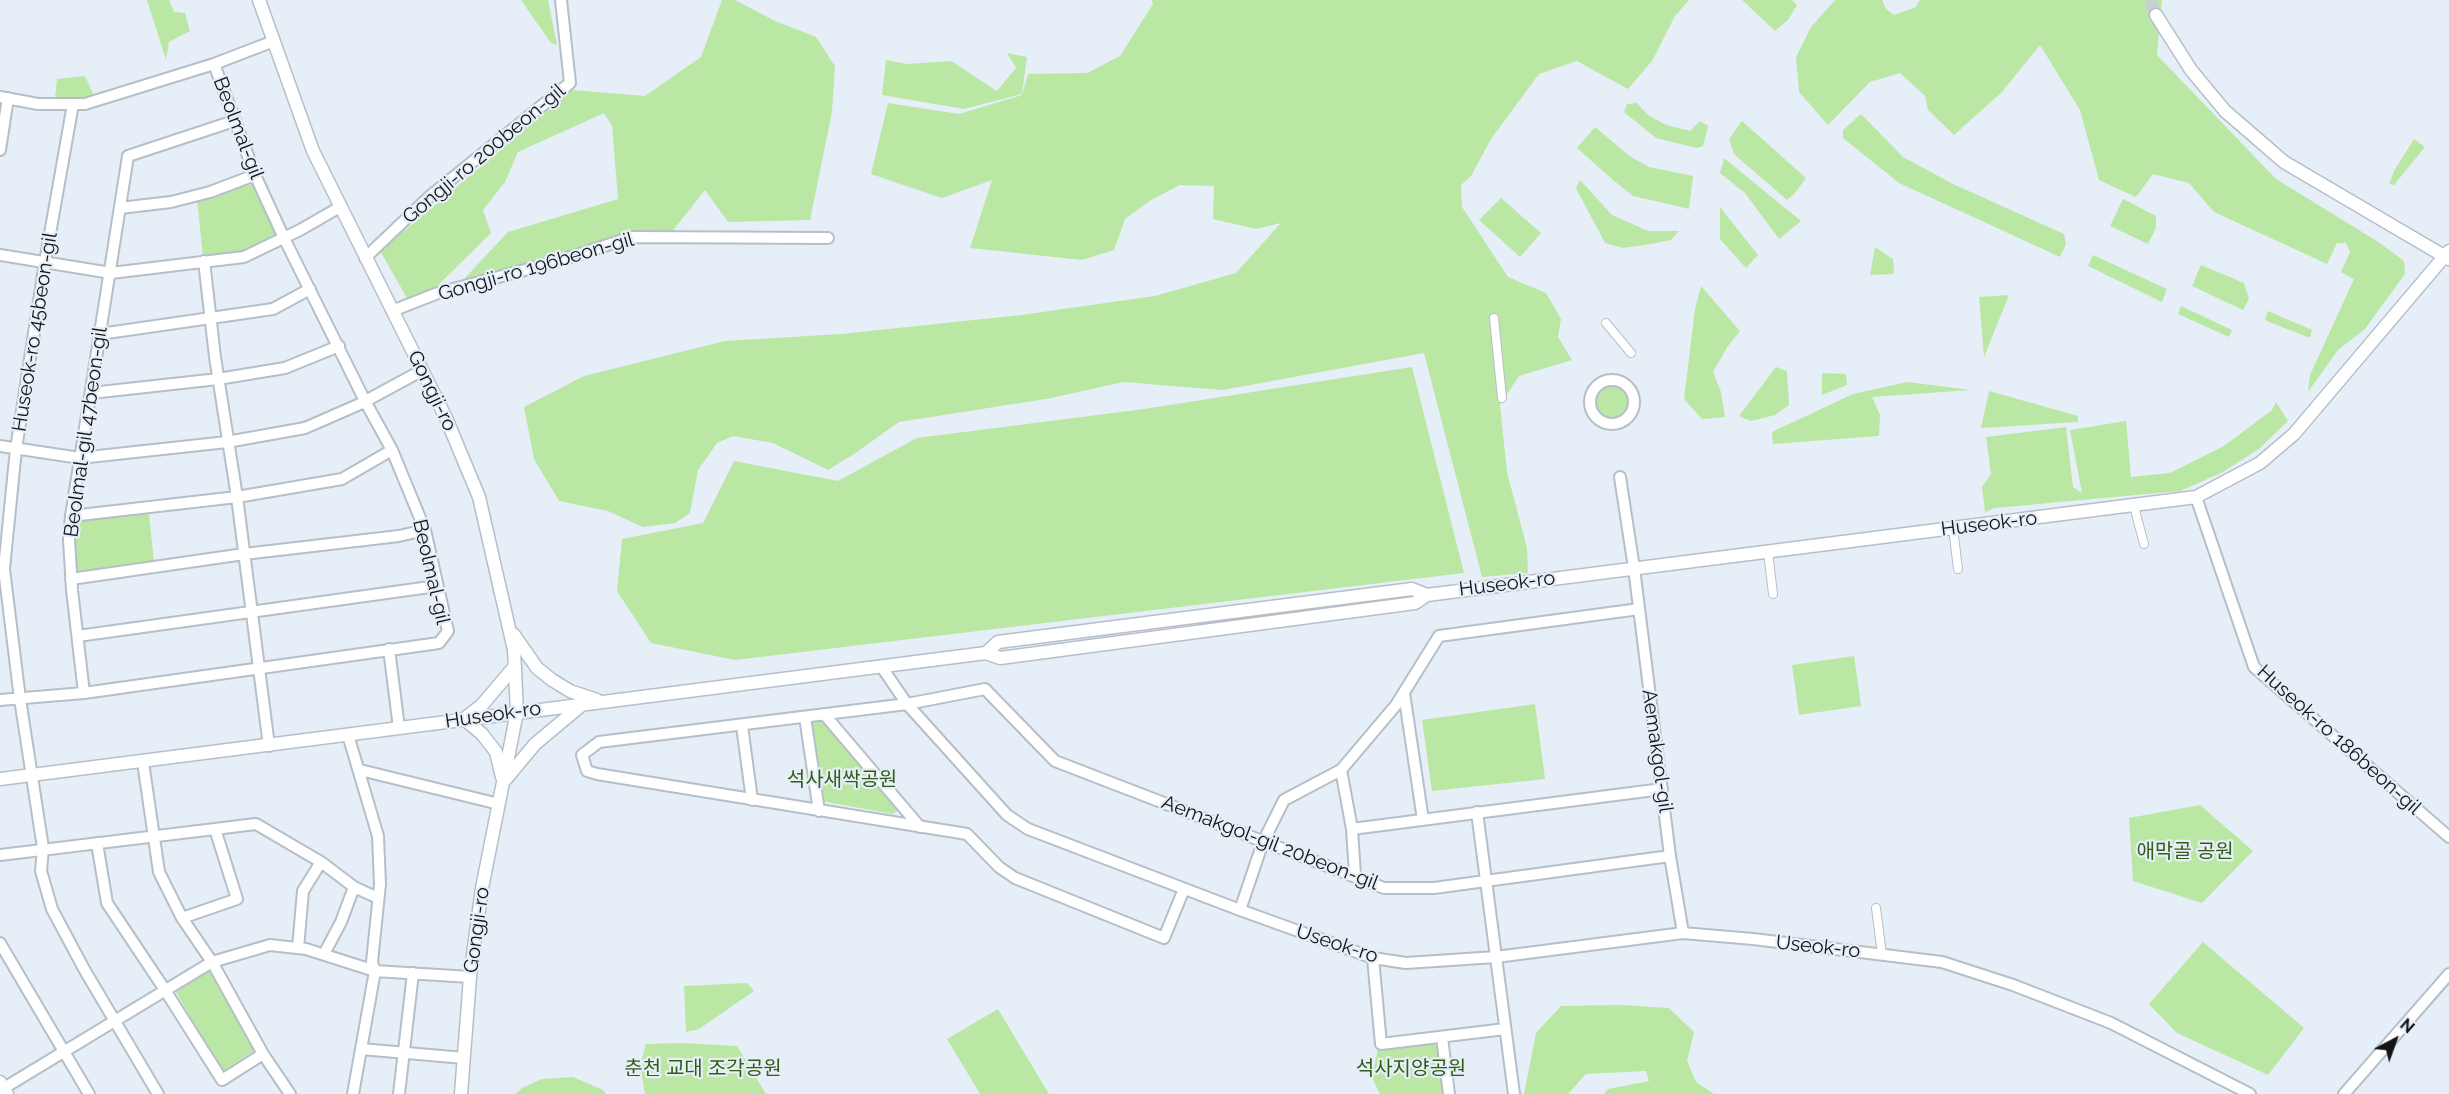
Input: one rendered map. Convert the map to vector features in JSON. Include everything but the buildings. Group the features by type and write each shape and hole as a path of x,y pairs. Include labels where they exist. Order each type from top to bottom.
{"street":[{"name":"Gongji-ro","path":"260,0 313,151 446,418 479,497 509,627 515,666 517,712 482,888 470,977 461,1094"},
{"name":"Gongji-ro 200beon-gil","path":"365,258 429,197 570,83 561,0"},
{"path":"2156,15 2191,70 2225,111 2284,162 2448,255"},
{"path":"0,150 4,98 38,104 85,104 214,64 274,41"},
{"name":"Beolmal-gil","path":"0,700 84,693 439,643 448,630 425,530 392,450 365,401 284,238 255,175 214,64"},
{"name":"Huseok-ro 45beon-gil","path":"73,104 45,262 16,449 4,569 20,699 43,848 41,871 52,909 114,1021 158,1094"},
{"name":"Beolmal-gil 47beon-gil","path":"84,693 71,579 69,539 128,156 234,121"},
{"path":"120,208 171,202 210,192 255,175"},
{"path":"0,255 111,273 244,256 284,238 340,207"},
{"name":"Gongji-ro 196beon-gil","path":"392,311 438,293 555,262 632,237 828,238"},
{"name":"Huseok-ro","path":"0,779 986,653 998,642 1412,589 1427,595 2196,497 2260,463 2294,434 2448,255"},
{"path":"204,261 269,746"},
{"path":"100,334 273,309 310,289"},
{"path":"1494,318 1502,398"},
{"path":"1606,323 1631,353"},
{"path":"91,393 218,379 285,368 339,346"},
{"path":"0,446 80,458 227,442 305,428 365,401 422,370"},
{"path":"1612,380 1626,385 1634,398 1634,406 1625,421 1612,425 1593,414 1590,399 1598,386 1612,380"},
{"path":"71,516 237,497 342,479 392,450"},
{"name":"Aemakgol-gil","path":"1620,477 1683,933"},
{"name":"Huseok-ro 186beon-gil","path":"2196,497 2254,667 2449,837"},
{"path":"2134,506 2144,544"},
{"path":"1953,528 1958,569"},
{"path":"71,579 244,554 399,536 425,530"},
{"path":"1768,552 1773,594"},
{"path":"78,636 437,586"},
{"path":"1240,910 1263,842 1284,800 1341,770 1396,705 1439,636 1639,609"},
{"path":"509,627 537,668 570,691 601,701"},
{"path":"389,649 399,728"},
{"path":"503,783 496,752 482,734 464,719 482,705 515,666"},
{"name":"Useok-ro","path":"880,666 908,704 1007,815 1028,829 1373,958 1406,963 1496,957 1683,933 1942,962 2013,985 2111,1023 2250,1094"},
{"name":"Aemakgol-gil 20beon-gil","path":"908,704 985,689 1055,761 1384,888 1434,888 1671,856"},
{"path":"1404,693 1423,820"},
{"path":"503,783 535,744 585,703"},
{"path":"908,704 599,742 582,755 587,771 597,774 967,834 999,867 1015,878 1164,938 1184,889"},
{"path":"824,714 920,826"},
{"path":"805,717 819,810"},
{"path":"742,726 752,800"},
{"path":"348,735 378,836 378,898 372,962 375,970 353,1094"},
{"path":"143,762 159,872 182,918 212,962 263,1054 290,1094"},
{"path":"360,770 499,804"},
{"path":"1341,770 1352,829 1355,875"},
{"path":"1352,829 1662,789"},
{"path":"1477,812 1514,1094"},
{"path":"0,855 256,824 321,862 354,887 378,898"},
{"path":"182,918 237,899 215,829"},
{"path":"97,843 107,903 222,1080 263,1054"},
{"path":"298,948 303,891 321,862"},
{"path":"324,954 341,922 354,887"},
{"name":"Useok-ro","path":"1876,908 1882,954"},
{"path":"0,943 89,1094"},
{"path":"4,1088 212,962 270,945 324,954 375,970 470,977"},
{"path":"1373,958 1381,1044 1505,1029"},
{"path":"399,1094 413,973"},
{"path":"2344,1094 2449,975"},
{"path":"1442,1037 1449,1094"},
{"path":"361,1049 464,1058"}],"green space":[{"path":"147,0 169,0 174,12 185,13 190,31 169,42 166,60"},
{"path":"521,0 548,0 557,45 551,43"},
{"path":"722,0 735,0 775,21 816,37 835,66 832,112 810,220 728,222 705,190 667,238 634,242 449,295 508,232 618,199 612,126 604,113 518,152 505,182 483,210 491,233 424,299 411,305 380,251 572,90 645,96 701,57"},
{"path":"1152,0 1689,0 1675,16 1652,61 1628,89 1577,61 1539,74 1491,139 1471,176 1461,185 1462,207 1508,277 1546,293 1561,319 1558,337 1572,360 1519,376 1500,405 1507,472 1527,548 1528,573 1482,577 1424,353 1223,390 1123,382 1052,398 899,422 828,470 773,443 733,436 717,443 698,470 690,513 675,523 643,527 608,511 559,501 534,459 524,407 584,376 725,341 841,334 1021,315 1155,296 1236,273 1281,223 1256,229 1213,219 1214,186 1180,185 1151,200 1125,219 1114,250 1082,260 970,248 992,180 942,198 871,174 888,103 959,114 1022,95 1028,74 1087,73 1120,56 1153,4"},
{"path":"1742,0 1792,0 1797,5 1788,20 1775,31"},
{"path":"1835,0 1882,0 1886,9 1894,15 1916,7 1920,0 2162,0 2157,55 2276,179 2380,243 2404,261 2405,274 2365,329 2338,350 2308,392 2310,375 2354,279 2341,272 2350,252 2346,243 2337,243 2327,264 2214,212 2189,183 2153,174 2136,197 2099,180 2080,110 2040,45 2002,92 1954,135 1928,110 1925,96 1900,73 1870,82 1828,125 1799,92 1796,57 1811,27"},
{"path":"1007,53 1027,57 1022,94 964,109 882,95 886,60 907,64 951,61 997,91 1016,68"},
{"path":"85,76 96,100 77,111 54,107 57,79"},
{"path":"1637,103 1648,115 1666,125 1690,131 1700,121 1708,126 1703,146 1697,148 1656,138 1624,112 1627,104"},
{"path":"1861,114 1903,157 1953,184 2064,234 2066,244 2060,257 1899,183 1843,138 1843,130"},
{"path":"1742,121 1806,178 1787,200 1734,154 1729,139"},
{"path":"1595,127 1631,157 1649,167 1693,176 1689,209 1633,196 1613,180 1577,148"},
{"path":"2414,139 2425,147 2394,185 2389,184 2394,171"},
{"path":"1724,158 1801,221 1779,239 1745,193 1720,173"},
{"path":"1580,180 1612,215 1648,231 1679,231 1671,240 1651,244 1623,248 1605,243 1576,188"},
{"path":"252,184 279,240 236,257 203,257 197,199"},
{"path":"1501,198 1541,233 1520,257 1479,220"},
{"path":"2123,199 2156,216 2156,228 2148,244 2110,226"},
{"path":"1720,207 1758,255 1746,268 1720,239"},
{"path":"1875,247 1893,259 1894,274 1870,275"},
{"path":"2093,255 2167,289 2162,302 2088,266"},
{"path":"2201,265 2244,283 2249,299 2243,310 2192,286"},
{"path":"1701,286 1740,331 1713,372 1721,392 1725,417 1702,419 1684,399 1695,309"},
{"path":"2009,295 1984,357 1979,297"},
{"path":"2181,306 2232,330 2229,337 2178,314"},
{"path":"2268,311 2312,330 2310,338 2269,322 2265,319"},
{"path":"1412,367 1464,573 735,660 651,643 617,591 622,539 703,523 734,461 838,481 917,438 1144,409"},
{"path":"1776,367 1787,371 1789,405 1775,415 1751,421 1739,416"},
{"path":"1822,373 1846,374 1847,385 1822,395"},
{"path":"1907,382 1971,390 1872,397 1880,415 1879,436 1773,444 1772,432 1853,394"},
{"path":"1613,386 1626,391 1631,404 1626,417 1613,422 1600,417 1595,404 1600,391"},
{"path":"1989,391 2078,416 2078,422 1981,428"},
{"path":"2276,402 2288,421 2259,449 2221,473 2180,491 1995,508 1985,512 1982,487 1991,474 1986,437 2066,427 2073,487 2082,493 2070,430 2126,421 2131,477 2170,473 2224,446 2272,410"},
{"path":"149,514 154,563 77,574 72,545 75,521"},
{"path":"1854,656 1861,706 1799,715 1792,665"},
{"path":"1535,704 1545,779 1432,791 1422,720"},
{"name":"석사새싹공원","path":"820,720 899,809 893,814 821,801 809,725"},
{"name":"애막골 공원","path":"2200,805 2253,851 2202,903 2133,881 2129,818"},
{"path":"2203,942 2304,1028 2268,1075 2177,1033 2149,1004"},
{"path":"208,969 255,1050 222,1072 176,992"},
{"path":"747,983 754,991 699,1029 686,1032 684,986"},
{"path":"1620,1005 1669,1008 1694,1032 1687,1061 1696,1082 1714,1094 1604,1094 1608,1089 1649,1081 1646,1071 1586,1074 1568,1094 1524,1094 1536,1033 1561,1006"},
{"path":"998,1009 1049,1094 980,1094 947,1039"},
{"name":"석사지양공원","path":"1432,1042 1438,1047 1444,1094 1380,1094 1372,1078 1378,1048"},
{"name":"춘천 교대 조각공원","path":"646,1044 737,1046 766,1094 645,1094 640,1065"},
{"path":"573,1077 603,1090 606,1094 515,1094 522,1088 542,1079"}],"tunnel":[{"path":"2150,0 2156,15"}]}
